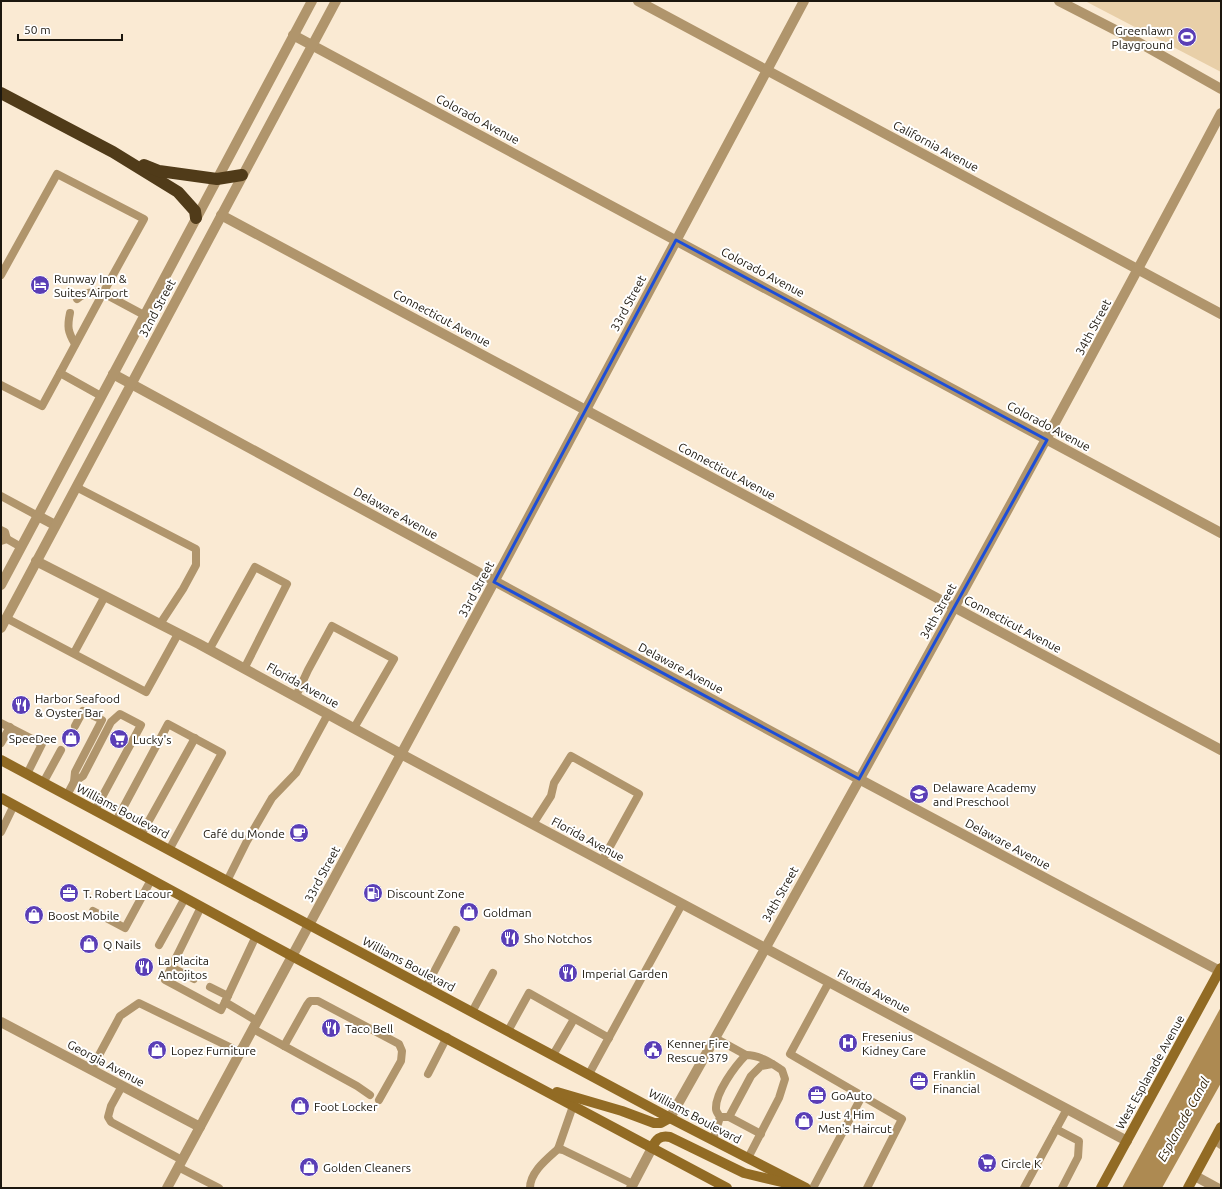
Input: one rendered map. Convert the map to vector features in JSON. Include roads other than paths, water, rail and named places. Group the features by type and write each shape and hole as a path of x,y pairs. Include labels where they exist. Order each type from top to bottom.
{"highway":[{"path":"1,93 113,152 178,192 195,211 196,218"},
{"path":"113,152 159,171 217,179 242,175"}],"main road":[{"name":"Williams Boulevard","path":"1,760 670,1118 806,1188"},
{"path":"1,798 292,956 725,1187"},
{"name":"West Esplanade Avenue","path":"1101,1188 1220,970"},
{"path":"538,1087 622,1111 654,1123 670,1118"},
{"path":"1188,1188 1218,1142 1221,1127"},
{"path":"652,1148 658,1138 664,1136 670,1137 744,1173 806,1188"}],"street":[{"name":"32nd Street","path":"1,585 312,1"},
{"name":"32nd Street","path":"1,628 336,1"},
{"name":"California Avenue","path":"638,1 1221,314"},
{"name":"33rd Street","path":"167,1188 494,582 804,1"},
{"path":"1059,1 1129,37 1221,89"},
{"name":"Colorado Avenue","path":"293,35 1221,533"},
{"name":"34th Street","path":"670,1118 955,608 1047,440 1221,113"},
{"name":"Connecticut Avenue","path":"221,215 1221,750"},
{"name":"Delaware Avenue","path":"113,374 859,779 1220,970"},
{"path":"38,516 55,526"},
{"name":"Florida Avenue","path":"36,561 160,624 296,696 401,754 1127,1140"},
{"name":"Georgia Avenue","path":"1,1022 200,1127"},
{"path":"632,1186 652,1148"},
{"path":"1195,1176 1217,1188"}],"lane":[{"path":"1,275 57,174 144,219 42,406 1,386"},
{"path":"77,299 85,293 94,291 114,299 144,315"},
{"path":"70,313 67,324 69,333 76,344"},
{"path":"60,373 101,396"},
{"path":"76,487 196,549 196,565 183,589 160,624"},
{"path":"1,496 38,516"},
{"path":"1,530 5,532 4,540 21,547"},
{"path":"209,650 255,567 287,584 244,669"},
{"path":"74,654 105,596"},
{"path":"6,618 146,692 178,634"},
{"path":"296,696 308,670 332,626 394,659 354,728"},
{"path":"67,795 74,782 74,772 102,720 83,711 75,726"},
{"path":"74,782 84,776 111,722 120,714 141,725 95,810"},
{"path":"228,881 250,835 272,798 296,773 328,714"},
{"path":"1,722 42,744 27,774"},
{"path":"116,821 168,724 195,738 222,753 169,850"},
{"path":"1,743 10,727"},
{"path":"141,835 195,738"},
{"path":"43,783 61,750"},
{"path":"533,824 551,796 554,783 571,756 639,794 602,861"},
{"path":"1,832 14,805"},
{"path":"93,911 125,928 151,880"},
{"path":"159,945 185,898"},
{"path":"589,1074 682,904"},
{"path":"201,906 165,980 221,1010 256,936"},
{"path":"426,987 456,930"},
{"path":"171,967 194,979"},
{"path":"472,1012 493,973"},
{"path":"829,982 790,1054 902,1119 867,1188"},
{"path":"210,987 227,999 255,1025 284,1046 357,1086 370,1095"},
{"path":"508,1031 529,993 609,1038"},
{"path":"284,1046 310,1001 318,1001 399,1044 402,1051 401,1061 379,1100"},
{"path":"91,1070 120,1016 139,1003 240,1052"},
{"path":"553,1055 574,1019"},
{"path":"428,1074 447,1038"},
{"path":"715,1038 746,1056 754,1055 772,1064 782,1070 785,1079 779,1098 748,1158"},
{"path":"746,1056 736,1066 724,1084 717,1100 716,1110 724,1117 761,1134"},
{"path":"713,1140 724,1117 751,1076 761,1066 772,1064"},
{"path":"122,1086 111,1106 108,1117 111,1122 215,1187"},
{"path":"813,1188 862,1096"},
{"path":"530,1188 530,1182 542,1163 558,1149 573,1106"},
{"path":"1024,1188 1067,1109"},
{"path":"1056,1129 1079,1142 1078,1157 1062,1188"},
{"path":"558,1149 563,1150 632,1186"}],"water":[{"name":"Esplanade Canal","path":"1221,1007 1221,1083 1162,1188 1122,1188"}],"place":[{"name":"Greenlawn Playground","path":"1187,37"},
{"name":"Runway Inn & Suites Airport","path":"40,285"},
{"name":"Harbor Seafood & Oyster Bar","path":"21,705"},
{"name":"SpeeDee","path":"71,738"},
{"name":"Lucky's","path":"119,739"},
{"name":"Delaware Academy and Preschool","path":"919,794"},
{"name":"Café du Monde","path":"299,833"},
{"name":"T. Robert Lacour","path":"69,893"},
{"name":"Discount Zone","path":"373,893"},
{"name":"Goldman","path":"469,912"},
{"name":"Boost Mobile","path":"34,915"},
{"name":"Sho Notchos","path":"510,938"},
{"name":"Q Nails","path":"89,944"},
{"name":"La Placita Antojitos","path":"144,967"},
{"name":"Imperial Garden","path":"568,973"},
{"name":"Taco Bell","path":"331,1028"},
{"name":"Fresenius Kidney Care","path":"848,1043"},
{"name":"Lopez Furniture","path":"157,1050"},
{"name":"Kenner Fire Rescue 379","path":"653,1050"},
{"name":"Franklin Financial","path":"919,1081"},
{"name":"GoAuto","path":"817,1095"},
{"name":"Foot Locker","path":"300,1106"},
{"name":"Just 4 Him Men's Haircut","path":"804,1121"},
{"name":"Circle K","path":"987,1163"},
{"name":"Golden Cleaners","path":"309,1167"}]}
